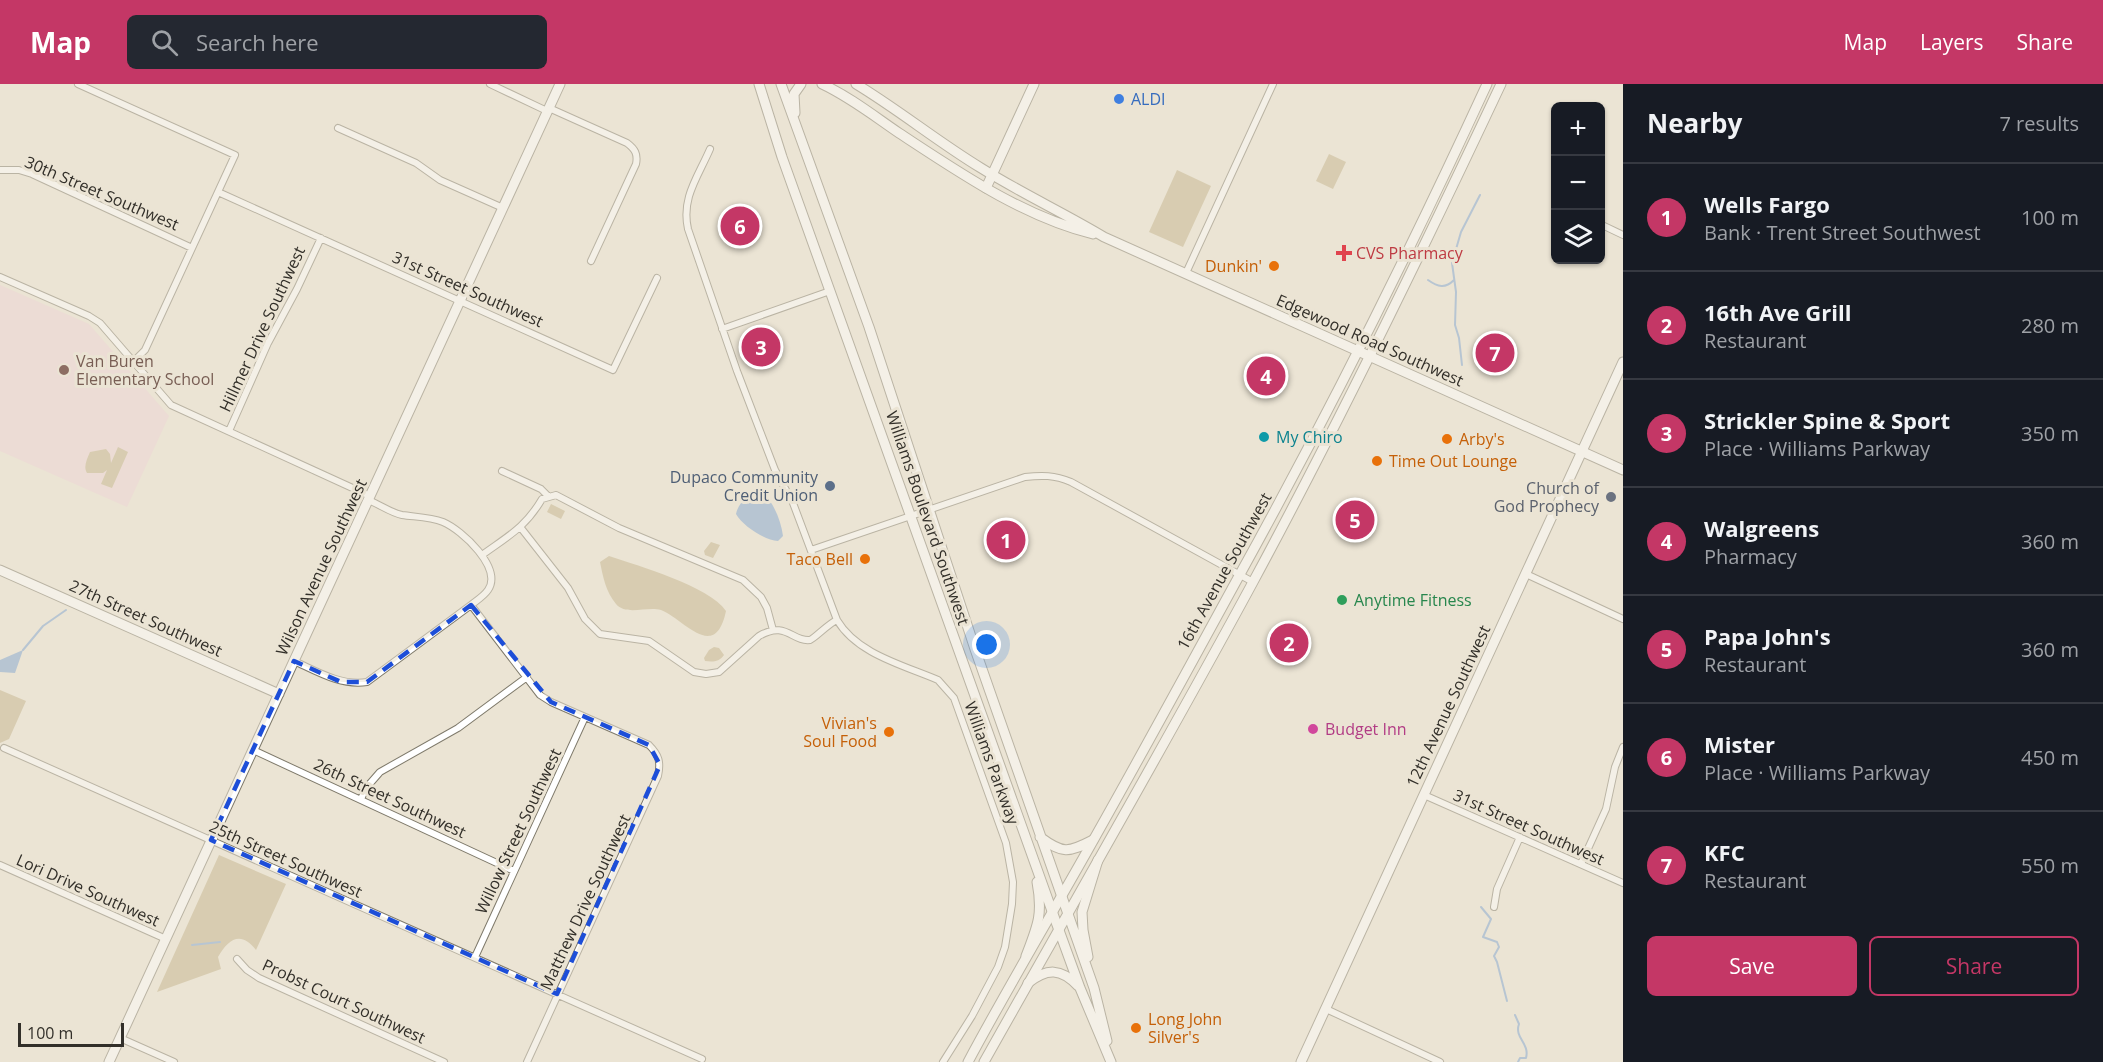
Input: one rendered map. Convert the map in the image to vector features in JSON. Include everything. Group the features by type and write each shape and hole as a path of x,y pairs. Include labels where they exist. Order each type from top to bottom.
{"main road":[{"name":"Wilson Avenue Southwest","path":"109,1062 560,84"},
{"path":"753,84 767,110"},
{"name":"Williams Boulevard Southwest","path":"759,84 830,291 1032,856 1080,988 1111,1062"},
{"name":"Williams Boulevard Southwest","path":"781,84 869,327 975,650 1094,988 1111,1062"},
{"path":"795,124 794,94 801,84"},
{"name":"Edgewood Road Southwest","path":"822,84 855,102 958,172 986,188 1035,214 1068,228 1104,237"},
{"name":"Edgewood Road Southwest","path":"856,84 992,176 1073,218 1104,237 1623,470"},
{"path":"986,188 1034,84"},
{"name":"16th Avenue Southwest","path":"968,1062 1240,575 1358,352 1434,199 1487,84"},
{"name":"16th Avenue Southwest","path":"984,1062 1253,582 1369,357 1445,204 1501,84"},
{"name":"12th Avenue Southwest","path":"1301,1062 1623,362"},
{"name":"27th Street Southwest","path":"0,570 279,694"},
{"path":"1040,837 1055,848 1065,851 1075,850 1093,840"},
{"path":"1026,956 1040,913 1032,856"},
{"path":"1094,988 1083,930 1082,912 1098,860"},
{"path":"1028,984 1038,975 1058,972 1069,977 1080,988"}],"street":[{"path":"78,84 235,155 145,350 133,362"},
{"path":"490,84 633,148 637,156 636,164 591,261"},
{"path":"1186,273 1273,84"},
{"path":"338,128 416,163 440,180 503,208"},
{"name":"Williams Parkway","path":"710,149 687,200 685,215 722,329 775,470 793,503 837,620 845,634 857,644 938,680 947,688 954,698 1006,843 1012,882 1012,904 1005,947 985,993 943,1062"},
{"name":"30th Street Southwest","path":"0,170 19,170 32,174 192,248"},
{"name":"31st Street Southwest","path":"218,192 613,370 657,278"},
{"path":"1605,226 1623,235"},
{"name":"Hillmer Drive Southwest","path":"229,431 268,343 321,238"},
{"path":"0,277 100,323 171,405 400,514 444,522 469,540 490,568 489,589 471,606 367,681 354,684 341,682 294,661"},
{"path":"722,329 830,291"},
{"path":"502,471 541,489 548,496"},
{"path":"811,550 1025,477 1042,474 1071,482 1253,582"},
{"path":"482,555 521,528 542,499 556,495 620,528 743,580 761,597 767,608 773,630"},
{"path":"521,528 568,588 592,628 600,634 649,641 694,672 706,674 719,672 759,636 773,630 808,640 813,639 828,624 837,620"},
{"path":"1526,574 1623,618"},
{"path":"471,606 540,695 585,717"},
{"path":"361,799 366,788 380,772 458,728 526,677"},
{"name":"Matthew Drive Southwest","path":"527,1062 658,776 660,765 657,753 649,745 585,717"},
{"name":"Willow Street Southwest","path":"475,957 585,717"},
{"path":"1581,864 1606,809 1615,767 1623,747"},
{"name":"25th Street Southwest","path":"4,748 702,1059"},
{"name":"26th Street Southwest","path":"253,750 514,871"},
{"name":"31st Street Southwest","path":"1424,795 1623,883"},
{"path":"1494,907 1497,889 1520,837"},
{"name":"Lori Drive Southwest","path":"0,865 166,939"},
{"name":"Probst Court Southwest","path":"237,959 259,978 444,1062"},
{"path":"1326,1009 1440,1062"},
{"path":"120,1038 174,1062"}],"highlighted area":[{"path":"471,605 551,702 649,745 660,765 557,994 211,840 294,661 341,682 367,682"}],"shaded area":[{"path":"1329,154 1346,162 1333,189 1316,181"},
{"path":"1177,170 1211,186 1183,247 1149,232"},
{"name":"Van Buren Elementary School","path":"0,285 89,324 169,416 127,507 0,451"},
{"path":"118,447 128,452 112,488 101,484 107,470 103,473 87,473 85,466 90,452 106,449 110,454 111,463"},
{"path":"551,504 565,511 561,519 547,512"},
{"path":"711,542 720,545 713,558 705,555 704,551"},
{"path":"609,556 655,571 705,593 726,611 721,626 714,634 707,636 689,628 661,610 620,608 605,584 601,568 600,562"},
{"path":"714,647 719,648 724,655 716,661 705,661 704,658 709,650"},
{"path":"0,690 26,701 9,739 0,743"},
{"path":"219,855 286,884 256,950 245,940 235,939 226,945 218,957 221,969 157,992"}],"water":[{"path":"761,491 773,505 778,517 783,536 778,541 754,532 736,514 745,498"},
{"path":"23,650 15,673 0,672 0,660"}],"waterway":[{"path":"1462,365 1455,325 1456,292 1452,263 1461,232 1480,195"},
{"path":"1428,280 1441,286 1448,285 1454,280"},
{"path":"23,650 43,626 66,610"},
{"path":"1481,907 1491,919 1483,937 1497,942 1499,947 1494,956 1507,1001"},
{"path":"192,945 220,942"},
{"path":"1515,1015 1527,1053 1526,1058 1520,1058 1518,1062"}],"place":[{"name":"ALDI","path":"1119,99"},
{"name":"Mister","path":"740,226"},
{"name":"CVS Pharmacy","path":"1344,253"},
{"name":"Dunkin'","path":"1274,266"},
{"name":"Strickler Spine & Sport","path":"761,347"},
{"name":"KFC","path":"1495,353"},
{"name":"Van Buren Elementary School","path":"64,370"},
{"name":"Walgreens","path":"1266,376"},
{"name":"My Chiro","path":"1264,437"},
{"name":"Arby's","path":"1447,439"},
{"name":"Time Out Lounge","path":"1377,461"},
{"name":"Dupaco Community Credit Union","path":"830,486"},
{"name":"Church of God Prophecy","path":"1611,497"},
{"name":"Papa John's","path":"1355,520"},
{"name":"Wells Fargo","path":"1006,540"},
{"name":"Taco Bell","path":"865,559"},
{"name":"Anytime Fitness","path":"1342,600"},
{"name":"16th Ave Grill","path":"1289,643"},
{"name":"Budget Inn","path":"1313,729"},
{"name":"Vivian's Soul Food","path":"889,732"},
{"name":"Long John Silver's","path":"1136,1028"}]}
